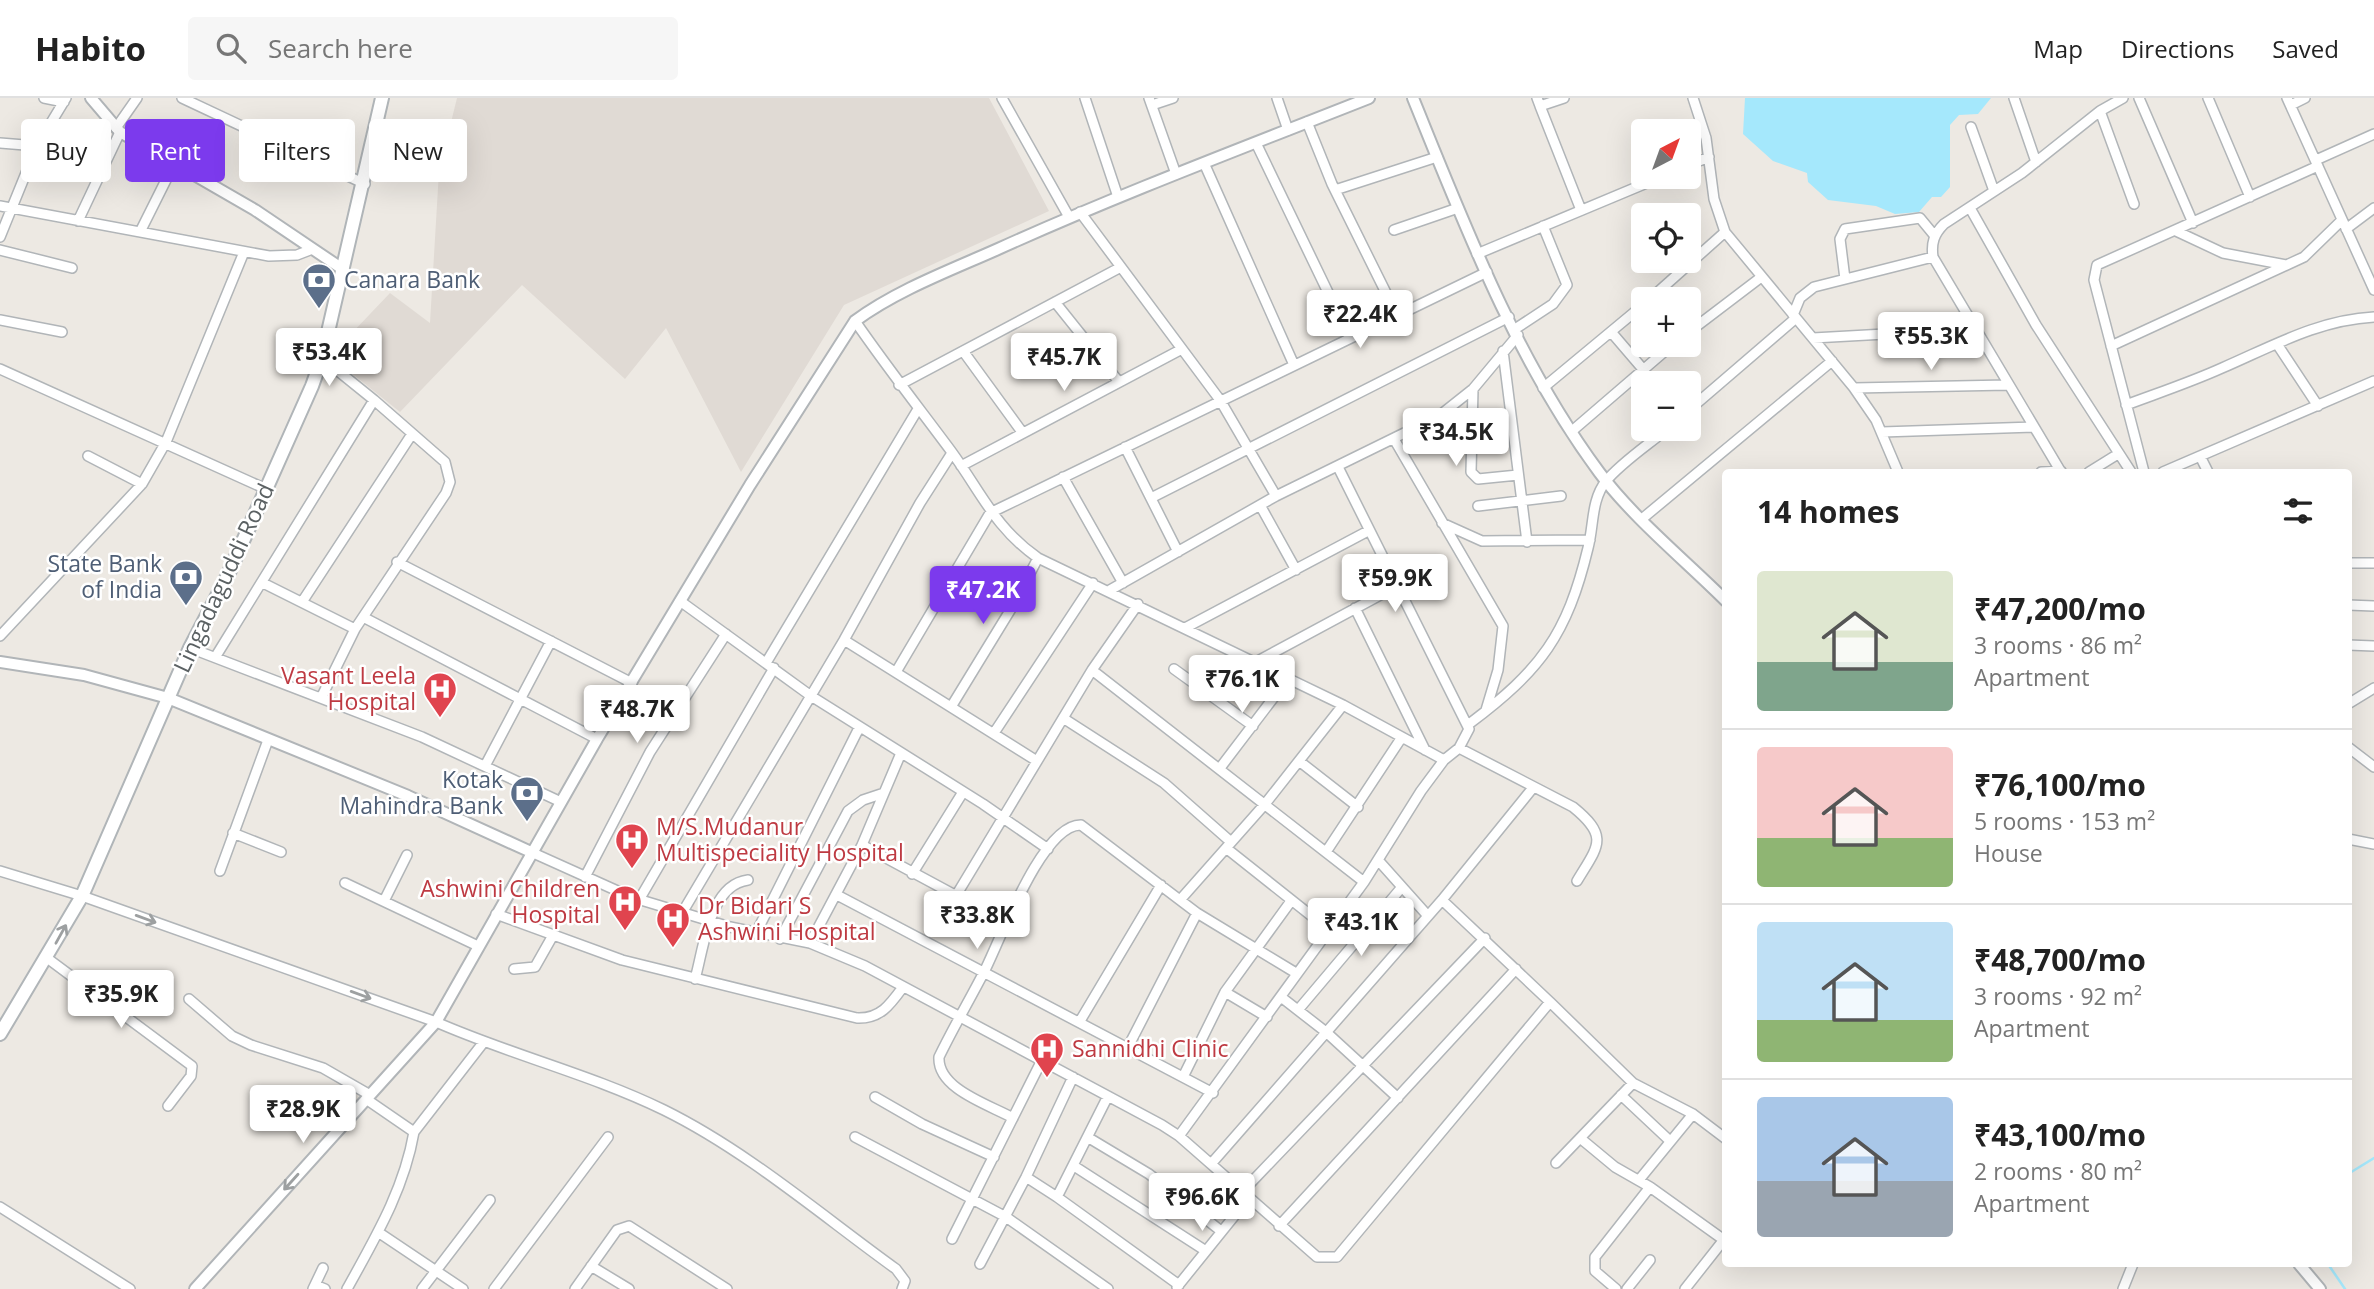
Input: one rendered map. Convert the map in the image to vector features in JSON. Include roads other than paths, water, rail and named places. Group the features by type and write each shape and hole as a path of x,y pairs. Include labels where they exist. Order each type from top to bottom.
{"main road":[{"name":"Lingadaguddi Road","path":"0,1034 82,896 190,648 266,489 322,358 365,184 382,98"}],"street":[{"path":"44,98 65,100 53,119"},
{"path":"91,98 118,130 125,134"},
{"path":"78,221 118,130 137,98"},
{"path":"182,98 365,184"},
{"path":"1002,98 1069,217"},
{"path":"1085,98 1118,197"},
{"path":"1173,98 1151,102 1175,174"},
{"path":"1277,98 1288,130"},
{"path":"195,1289 436,1022 597,739 855,321 869,311 949,271 1080,212 1369,98"},
{"path":"1413,98 1477,254 1543,388 1606,481 1722,597"},
{"path":"1564,98 1539,102 1581,210"},
{"path":"1693,98 1709,157 1714,199 1725,232 1760,278 1854,388 1882,432 1897,469"},
{"path":"2014,98 2036,162"},
{"path":"1934,235 2036,162 2100,111 2123,98"},
{"path":"2139,98 2193,223"},
{"path":"2207,98 2250,197"},
{"path":"2305,98 2289,102 2374,290"},
{"path":"2100,111 2134,204"},
{"path":"1307,122 1335,190 1397,315"},
{"path":"1971,127 1994,191"},
{"path":"2143,469 2094,280 2097,265 2250,197 2374,134"},
{"path":"0,143 21,145"},
{"path":"1256,143 1350,338"},
{"path":"1335,190 1437,157"},
{"path":"1701,160 1709,157"},
{"path":"1205,163 1294,365"},
{"path":"0,237 5,207 21,176"},
{"path":"140,232 165,182"},
{"path":"207,182 256,209 310,250 344,270"},
{"path":"1477,254 1632,189"},
{"path":"5,207 244,252 288,255 310,250"},
{"path":"1394,230 1458,208"},
{"path":"1970,208 2036,325 2129,469"},
{"path":"2111,346 2304,257 2344,224 2374,208"},
{"path":"1080,212 1220,400 1276,496"},
{"path":"1845,279 1840,239 1845,229 1920,218 1934,235 1933,257 2059,469"},
{"path":"1110,590 1276,496 1439,416 1473,389 1516,332 1553,304 1567,285 1543,226"},
{"path":"2175,231 2223,253 2286,265"},
{"path":"1663,287 1725,232"},
{"path":"0,250 72,268"},
{"path":"0,636 142,484 166,442 244,252"},
{"path":"1701,399 1794,317 1806,291 1933,257"},
{"path":"899,384 1121,267"},
{"path":"896,672 990,513 1487,272"},
{"path":"1701,323 1760,278"},
{"path":"1055,302 1119,382"},
{"path":"1543,388 1631,315"},
{"path":"1151,498 1509,317"},
{"path":"2126,405 2200,378 2343,319 2374,317"},
{"path":"0,320 62,332"},
{"path":"855,321 952,453 990,513 1017,543 1038,558 1110,590 1287,680 1343,705 1444,760"},
{"path":"1813,338 1975,329"},
{"path":"1612,332 1642,368"},
{"path":"2277,344 2318,405"},
{"path":"961,466 1182,349"},
{"path":"963,351 1022,432"},
{"path":"1503,351 1527,542"},
{"path":"1572,431 1656,357"},
{"path":"322,358 445,462 450,482 446,493 397,562 355,629 322,696"},
{"path":"1643,518 1832,361"},
{"path":"0,369 266,489"},
{"path":"2170,469 2374,381"},
{"path":"1854,388 2008,385"},
{"path":"1473,389 1471,472 1478,479 1518,475"},
{"path":"216,656 374,400"},
{"path":"639,900 918,409"},
{"path":"1882,432 2034,426"},
{"path":"302,602 412,435"},
{"path":"1394,439 1503,626 1498,670 1486,711"},
{"path":"1469,723 1529,671 1560,631 1578,592 1595,507 1606,481 1653,441"},
{"path":"1125,447 1178,552"},
{"path":"682,913 844,640 920,503 952,453"},
{"path":"2094,469 2118,454"},
{"path":"88,456 142,484"},
{"path":"2200,456 2206,469"},
{"path":"1179,1136 1213,1093 1296,973 1364,882 1444,760 1459,748 1467,735 1469,723 1368,531 1338,467"},
{"path":"1063,477 1123,583"},
{"path":"1478,506 1561,496"},
{"path":"1260,505 1296,569"},
{"path":"1442,523 1482,541 1590,540"},
{"path":"1185,628 1368,531"},
{"path":"951,707 1014,604 1038,558"},
{"path":"397,562 632,683"},
{"path":"2352,563 2374,563"},
{"path":"263,583 355,629"},
{"path":"994,733 1093,583"},
{"path":"1254,663 1397,586"},
{"path":"680,601 811,696 1004,818 1048,849"},
{"path":"957,894 1092,670 1138,604"},
{"path":"2352,605 2374,607"},
{"path":"1355,608 1425,750"},
{"path":"363,617 597,739"},
{"path":"585,877 650,752 726,634"},
{"path":"844,640 1037,761"},
{"path":"485,764 551,641"},
{"path":"2352,645 2374,646"},
{"path":"190,648 322,696 485,764 561,802"},
{"path":"0,662 83,675 168,698 408,796 639,900 711,922 779,939 810,943 865,966 1179,1136 1317,1257 1337,1257 1550,1002"},
{"path":"1174,669 1252,726"},
{"path":"1092,670 1364,882"},
{"path":"1220,768 1287,680"},
{"path":"2352,702 2374,688"},
{"path":"1180,900 1265,804 1343,705"},
{"path":"1063,718 1164,783 1228,845 1291,901 1328,929"},
{"path":"756,933 859,728"},
{"path":"1326,852 1402,737"},
{"path":"220,871 268,740"},
{"path":"1459,748 1532,789 1573,807 1596,829 1598,848 1577,881"},
{"path":"2352,750 2374,766"},
{"path":"810,943 862,845 901,753"},
{"path":"1298,761 1358,807"},
{"path":"1211,1164 1442,900 1532,789"},
{"path":"912,874 963,792"},
{"path":"779,939 848,811 863,800 884,793"},
{"path":"1013,1118 949,1083 939,1068 939,1057 984,971 1005,922 1048,849 1067,828 1081,825 1198,913 1296,973"},
{"path":"233,833 281,852"},
{"path":"2352,840 2374,844"},
{"path":"862,845 1005,922"},
{"path":"384,901 407,855"},
{"path":"1378,860 1427,916"},
{"path":"0,871 82,896 436,1022 483,1043 592,1078 687,1123 728,1147 896,1269 905,1281 902,1289"},
{"path":"695,979 711,922 726,890 732,883 748,880"},
{"path":"345,883 478,946"},
{"path":"1080,1021 1161,885"},
{"path":"1298,1010 1402,887"},
{"path":"837,895 1213,1093"},
{"path":"1442,900 1633,1083 1693,1114 1722,1136"},
{"path":"1183,1077 1225,992 1291,901"},
{"path":"1128,1047 1198,913"},
{"path":"496,914 552,937 622,960 857,1018 870,1019 881,1013 903,987"},
{"path":"513,969 535,967 552,937"},
{"path":"1026,1177 1177,1287 1245,1196 1363,1066 1485,939"},
{"path":"47,958 192,1066 191,1076 168,1106"},
{"path":"1279,1226 1516,969"},
{"path":"1225,992 1268,1017"},
{"path":"1280,997 1326,1032 1398,1098"},
{"path":"189,999 232,1036 251,1045 323,1068 368,1097 414,1132"},
{"path":"346,1289 378,1232 409,1162 414,1132 483,1043"},
{"path":"952,1240 1041,1062"},
{"path":"980,1264 1026,1177 1073,1077"},
{"path":"1556,1163 1633,1083"},
{"path":"1621,1095 1670,1141"},
{"path":"1057,1197 1108,1096"},
{"path":"875,1097 922,1124 994,1157"},
{"path":"1639,1180 1693,1114"},
{"path":"494,1289 608,1137"},
{"path":"855,1137 1006,1217 1108,1289"},
{"path":"1089,1138 1149,1174 1221,1231"},
{"path":"1580,1138 1615,1167 1650,1186 1722,1236"},
{"path":"1074,1166 1206,1251"},
{"path":"1616,1289 1595,1271 1595,1257 1650,1186"},
{"path":"422,1289 490,1200"},
{"path":"0,1207 130,1289"},
{"path":"575,1289 617,1230 629,1226 727,1289"},
{"path":"378,1232 463,1289"},
{"path":"1685,1289 1722,1242"},
{"path":"1627,1289 1650,1260"},
{"path":"591,1266 629,1289"},
{"path":"2123,1289 2132,1267"},
{"path":"2302,1267 2320,1289"},
{"path":"323,1268 314,1287 325,1289"}],"water":[{"path":"1745,98 1991,98 1978,114 1959,115 1950,125 1950,187 1941,197 1932,197 1919,212 1895,214 1876,206 1828,200 1808,182 1807,173 1773,161 1743,134"}],"waterway":[{"path":"2352,1172 2374,1158"},
{"path":"2330,1267 2345,1289"}],"place":[{"name":"Canara Bank","path":"319,310"},
{"name":"State Bank of India","path":"186,607"},
{"name":"Vasant Leela Hospital","path":"440,719"},
{"name":"Kotak Mahindra Bank","path":"527,823"},
{"name":"M/S.Mudanur Multispeciality Hospital","path":"632,870"},
{"name":"Ashwini Children Hospital","path":"625,932"},
{"name":"Dr Bidari S Ashwini Hospital","path":"673,949"},
{"name":"Sannidhi Clinic","path":"1047,1079"}]}
